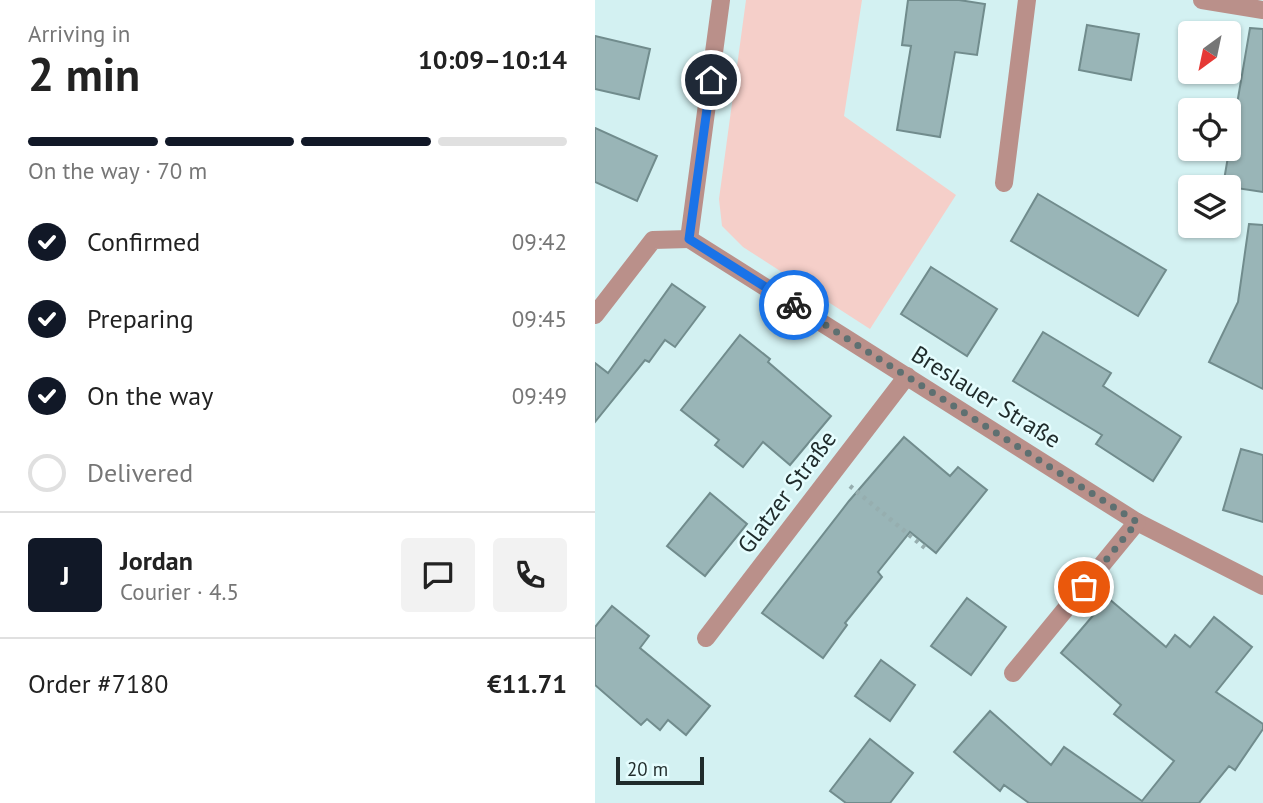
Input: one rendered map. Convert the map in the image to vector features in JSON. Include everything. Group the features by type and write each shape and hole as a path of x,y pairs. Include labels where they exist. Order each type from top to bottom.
{"street":[{"path":"595,315 653,240 689,239 722,0"},
{"path":"1004,183 1027,0"},
{"path":"1202,0 1263,10"},
{"name":"Breslauer Straße","path":"689,239 1137,522 1263,586"},
{"name":"Glatzer Straße","path":"706,638 907,376"},
{"path":"1013,673 1137,522"}],"path":[{"path":"833,472 925,548"}],"shaded area":[{"path":"746,0 862,0 844,116 956,195 870,329 743,247 722,226 719,199"}],"building":[{"path":"908,0 959,0 985,4 977,55 955,52 940,137 897,130 911,46 902,45"},
{"path":"1087,25 1139,34 1131,80 1079,70"},
{"path":"1250,28 1263,29 1263,192 1241,189 1241,175 1225,175 1227,161 1241,161 1241,98 1238,98"},
{"path":"595,36 650,49 639,99 595,89"},
{"path":"595,128 657,156 637,201 595,182"},
{"path":"1038,194 1166,270 1138,316 1011,241"},
{"path":"1249,224 1263,225 1263,389 1209,362 1238,302"},
{"path":"931,267 997,309 967,356 901,314"},
{"path":"672,284 705,307 675,347 665,340 649,362 645,360 595,422 595,363 608,373"},
{"path":"1043,332 1111,373 1103,386 1181,437 1153,481 1096,444 1102,435 1013,381"},
{"path":"740,335 831,416 790,465 763,442 743,467 715,445 719,440 681,410"},
{"path":"904,437 950,476 958,467 987,490 936,553 910,532 878,572 882,577 845,623 847,625 823,658 762,613 849,501"},
{"path":"1241,449 1263,455 1263,522 1223,510"},
{"path":"710,493 747,524 705,576 667,546"},
{"path":"967,598 1006,627 971,675 931,646"},
{"path":"1108,598 1166,647 1175,635 1190,647 1214,617 1252,647 1216,692 1263,724 1263,729 1235,770 1229,766 1199,803 1029,803 1004,785 1000,791 954,752 990,711 1051,765 1064,747 1142,801 1174,761 1114,714 1121,705 1061,653"},
{"path":"612,606 649,636 640,648 710,706 686,735 668,720 660,730 647,719 641,725 595,685 595,627"},
{"path":"881,660 915,685 890,721 855,696"},
{"path":"870,739 913,773 890,803 846,803 830,791"}],"way so far":[{"path":"794,305 1137,522 1084,587"}],"route":[{"path":"711,80 689,239 794,305"}]}
